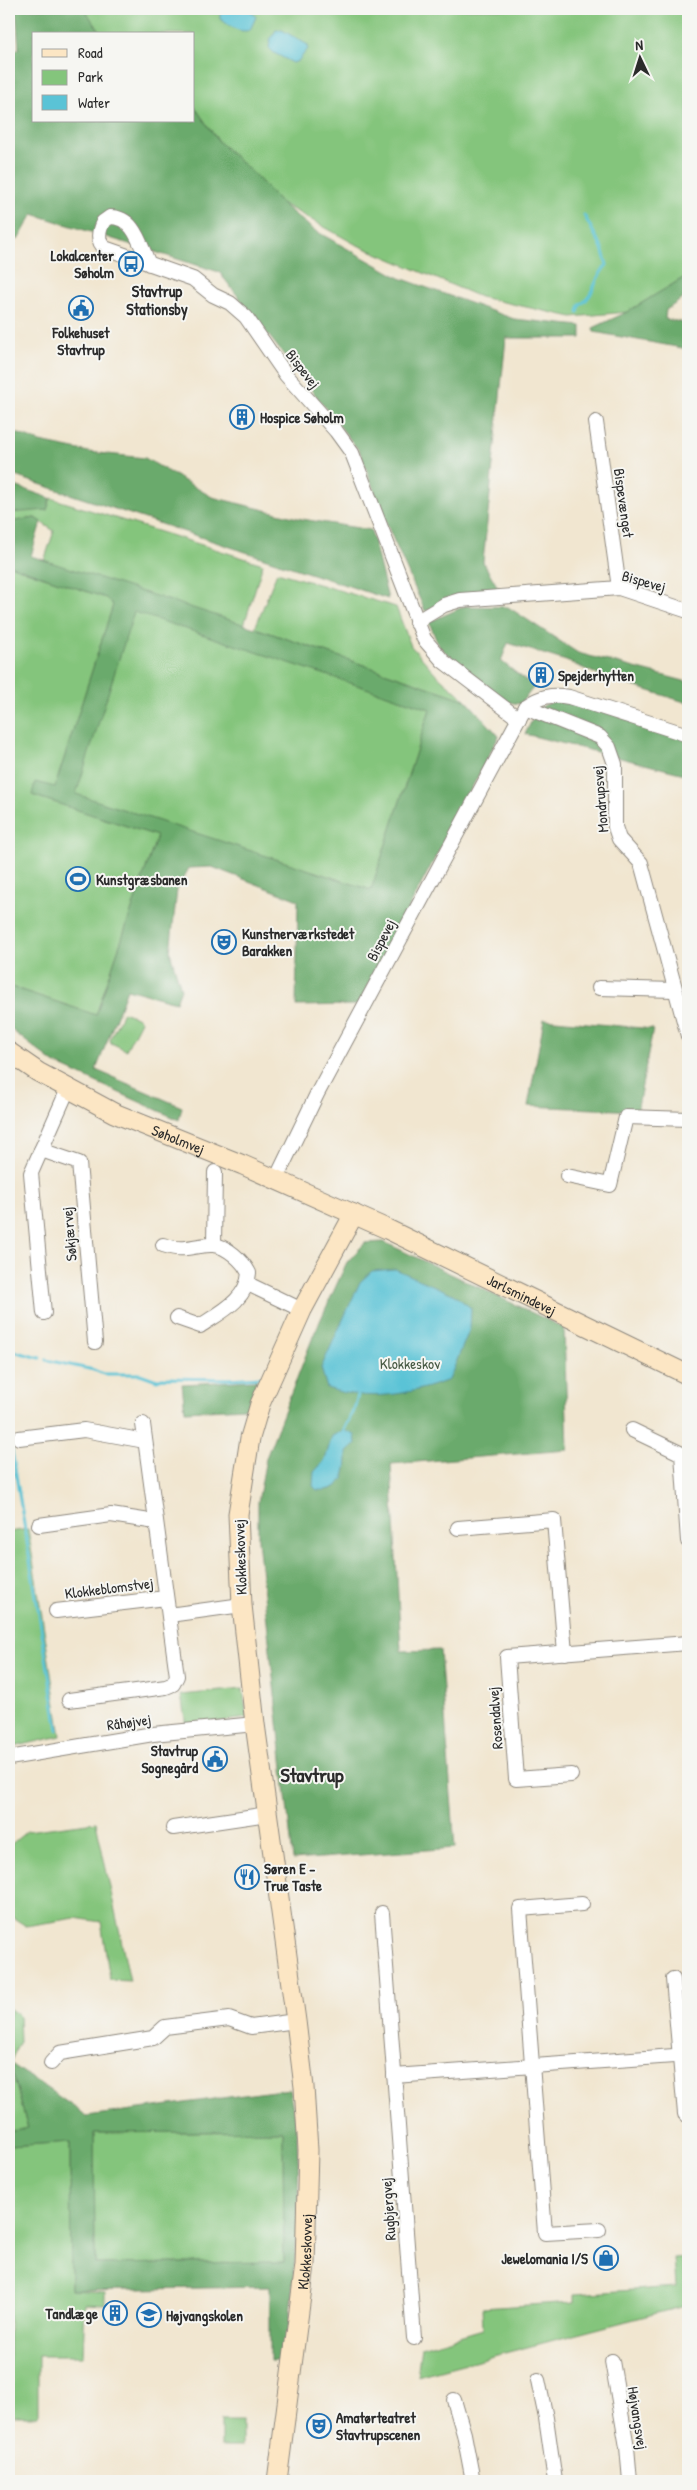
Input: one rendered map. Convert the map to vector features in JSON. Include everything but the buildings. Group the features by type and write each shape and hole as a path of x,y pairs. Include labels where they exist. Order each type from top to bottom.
{"street":[{"name":"Bispevej","path":"149,264 193,279 246,317 286,375 336,431 352,453 361,471 416,622 424,639 443,661 522,713 307,1113 276,1179"},
{"name":"Bispevænget","path":"596,422 619,588"},
{"name":"Bispevej","path":"416,622 444,606 460,600 619,588 688,611"},
{"path":"522,713 544,696 554,695 569,697 688,735"},
{"name":"Mondrupsvej","path":"522,713 600,738 609,748 615,764 615,827 619,839 641,863 688,1036"},
{"path":"599,988 675,990"},
{"name":"Søholmvej","path":"9,1052 38,1072 114,1113 276,1179 354,1214"},
{"path":"44,1313 31,1173 68,1089"},
{"path":"567,1176 610,1185 626,1117 688,1118"},
{"name":"Søkjærvej","path":"41,1150 79,1163 95,1342"},
{"path":"214,1245 215,1172"},
{"name":"Klokkeskovvej","path":"277,2481 305,2265 308,2209 305,2096 255,1724 242,1605 238,1514 250,1438 260,1404 302,1310 354,1214"},
{"name":"Jarlsmindevej","path":"354,1214 688,1375"},
{"path":"163,1244 176,1249 214,1245 236,1256 245,1265 249,1273 248,1284 230,1306 200,1326 177,1318"},
{"path":"248,1284 302,1310"},
{"name":"Klokkeblomstvej","path":"69,1700 166,1687 173,1684 176,1676 142,1424"},
{"path":"19,1438 84,1430 145,1441"},
{"path":"632,1430 682,1454 688,1541"},
{"path":"39,1525 111,1515 156,1522"},
{"path":"458,1528 554,1520 565,1653"},
{"name":"Klokkeblomstvej","path":"56,1611 166,1598"},
{"path":"168,1615 242,1605"},
{"name":"Rosendalvej","path":"571,1775 516,1779 507,1657 688,1643"},
{"name":"Råhøjvej","path":"9,1758 143,1736 255,1724"},
{"path":"174,1828 268,1814"},
{"path":"582,1904 520,1909 545,2233 599,2230"},
{"name":"Rugbjergvej","path":"382,1913 414,2338"},
{"path":"673,1980 684,2055 685,2114"},
{"path":"51,2063 60,2053 154,2038 165,2027 229,2019 251,2027 296,2021"},
{"path":"394,2076 684,2055"},
{"name":"Højvangsvej","path":"612,2361 627,2447 630,2481"},
{"path":"538,2380 553,2460 555,2481"},
{"path":"454,2400 464,2434 473,2481"}],"green space":[{"path":"16,9 84,9 101,32 32,32 32,122 195,122 195,107 219,142 254,174 281,203 314,230 400,278 514,319 581,326 581,338 506,338 483,562 500,591 425,611 387,525 360,452 219,272 33,214 18,240 9,238 9,51 19,49"},
{"path":"84,9 688,9 688,275 627,312 572,317 480,297 355,244 281,203 254,174 219,142 195,107 195,32 101,32"},
{"path":"688,275 688,295 666,310 665,319 681,322 688,327 688,349 594,332 593,328 627,312"},
{"path":"9,430 40,442 89,452 145,458 212,497 302,519 371,530 388,599 9,474"},
{"path":"9,484 50,498 47,510 10,513"},
{"path":"51,498 263,564 244,625 44,561 54,531 35,518 9,522 9,512 47,510"},
{"path":"35,518 41,522 31,556 255,628 466,700 499,736 358,1005 296,1006 298,900 212,867 189,868 177,890 170,952 181,989 176,1002 127,989 96,1070 182,1107 179,1120 54,1063 9,1028 9,986 96,1015 157,836 32,795 35,782 55,787 113,605 106,598 9,565 9,522","holes":["134,612 430,709 371,890 76,794"]},
{"path":"9,565 106,598 113,605 55,787 32,795 157,836 96,1015 9,986"},
{"path":"277,572 396,607 411,646 437,675 466,700 255,628"},
{"path":"465,606 508,607 578,653 688,682 688,703 604,677 566,661 508,643 501,661 534,687 520,704 508,702 439,647 429,622"},
{"path":"134,611 430,709 371,890 75,794"},
{"path":"570,701 688,738 688,775 525,734 537,712 545,705"},
{"path":"123,1012 139,1018 141,1021 126,1050 111,1043 110,1039"},
{"path":"544,1019 653,1029 637,1111 528,1106"},
{"name":"Klokkeskov","path":"384,1242 564,1328 568,1450 391,1464 401,1651 440,1650 455,1848 293,1860 258,1540 258,1502 266,1458 314,1334 347,1262 365,1243"},
{"path":"257,1380 247,1408 185,1411 182,1384"},
{"path":"28,1529 61,1736 9,1748 9,1532"},
{"path":"243,1689 247,1718 186,1726 181,1695"},
{"path":"96,1822 130,1981 110,1980 101,1922 75,1918 26,1926 12,1917 9,1895 9,1846 27,1831"},
{"path":"9,2008 19,2016 20,2041 10,2063 28,2129 9,2132"},
{"path":"10,2063 87,2116 289,2089 296,2128 298,2219 285,2361 270,2361 270,2287 71,2290 70,2142 9,2146 9,2132 28,2128","holes":["283,2131 284,2262 95,2264 94,2133"]},
{"path":"283,2131 284,2262 95,2264 94,2133"},
{"path":"70,2142 71,2290 105,2292 105,2304 85,2303 83,2356 38,2356 38,2416 9,2416 9,2146"},
{"path":"688,2257 688,2305 417,2376 421,2347 483,2329 482,2308 575,2302 575,2294 676,2287 674,2258"},
{"path":"221,2420 242,2420 242,2447 221,2447"}],"water":[{"path":"220,9 245,9 256,17 250,30 242,31 220,19"},
{"path":"276,30 282,30 308,45 308,49 298,61 293,63 274,53 269,48 270,40"},
{"path":"395,1269 453,1294 471,1308 470,1328 449,1380 419,1390 373,1396 358,1395 327,1388 321,1368 360,1282 372,1271"},
{"path":"344,1430 355,1435 356,1444 347,1452 345,1474 338,1485 333,1488 317,1490 313,1486 314,1472 325,1460 332,1436"}],"waterway":[{"path":"578,312 580,305 589,296 599,275 607,265 602,248 584,215"},
{"path":"9,1350 40,1358"},
{"path":"46,1360 94,1370 103,1374 140,1374 157,1380 162,1378 228,1379 261,1377"},
{"path":"344,1430 358,1395"},
{"path":"9,1433 58,1730"}],"place":[{"name":"Lokalcenter Søholm","path":"131,264"},
{"name":"Folkehuset Stavtrup","path":"81,308"},
{"name":"Hospice Søholm","path":"242,417"},
{"name":"Spejderhytten","path":"541,675"},
{"name":"Kunstgræsbanen","path":"78,879"},
{"name":"Kunstnerværkstedet Barakken","path":"224,942"},
{"name":"Stavtrup Sognegård","path":"215,1759"},
{"name":"Søren E - True Taste","path":"247,1877"},
{"name":"Jewelomania I/S","path":"606,2258"},
{"name":"Tandlæge","path":"115,2313"},
{"name":"Højvangskolen","path":"149,2315"},
{"name":"Amatørteatret Stavtrupscenen","path":"319,2426"}],"district":[{"name":"Stavtrup Stationsby","path":"157,300"},
{"name":"Stavtrup","path":"312,1774"}]}
